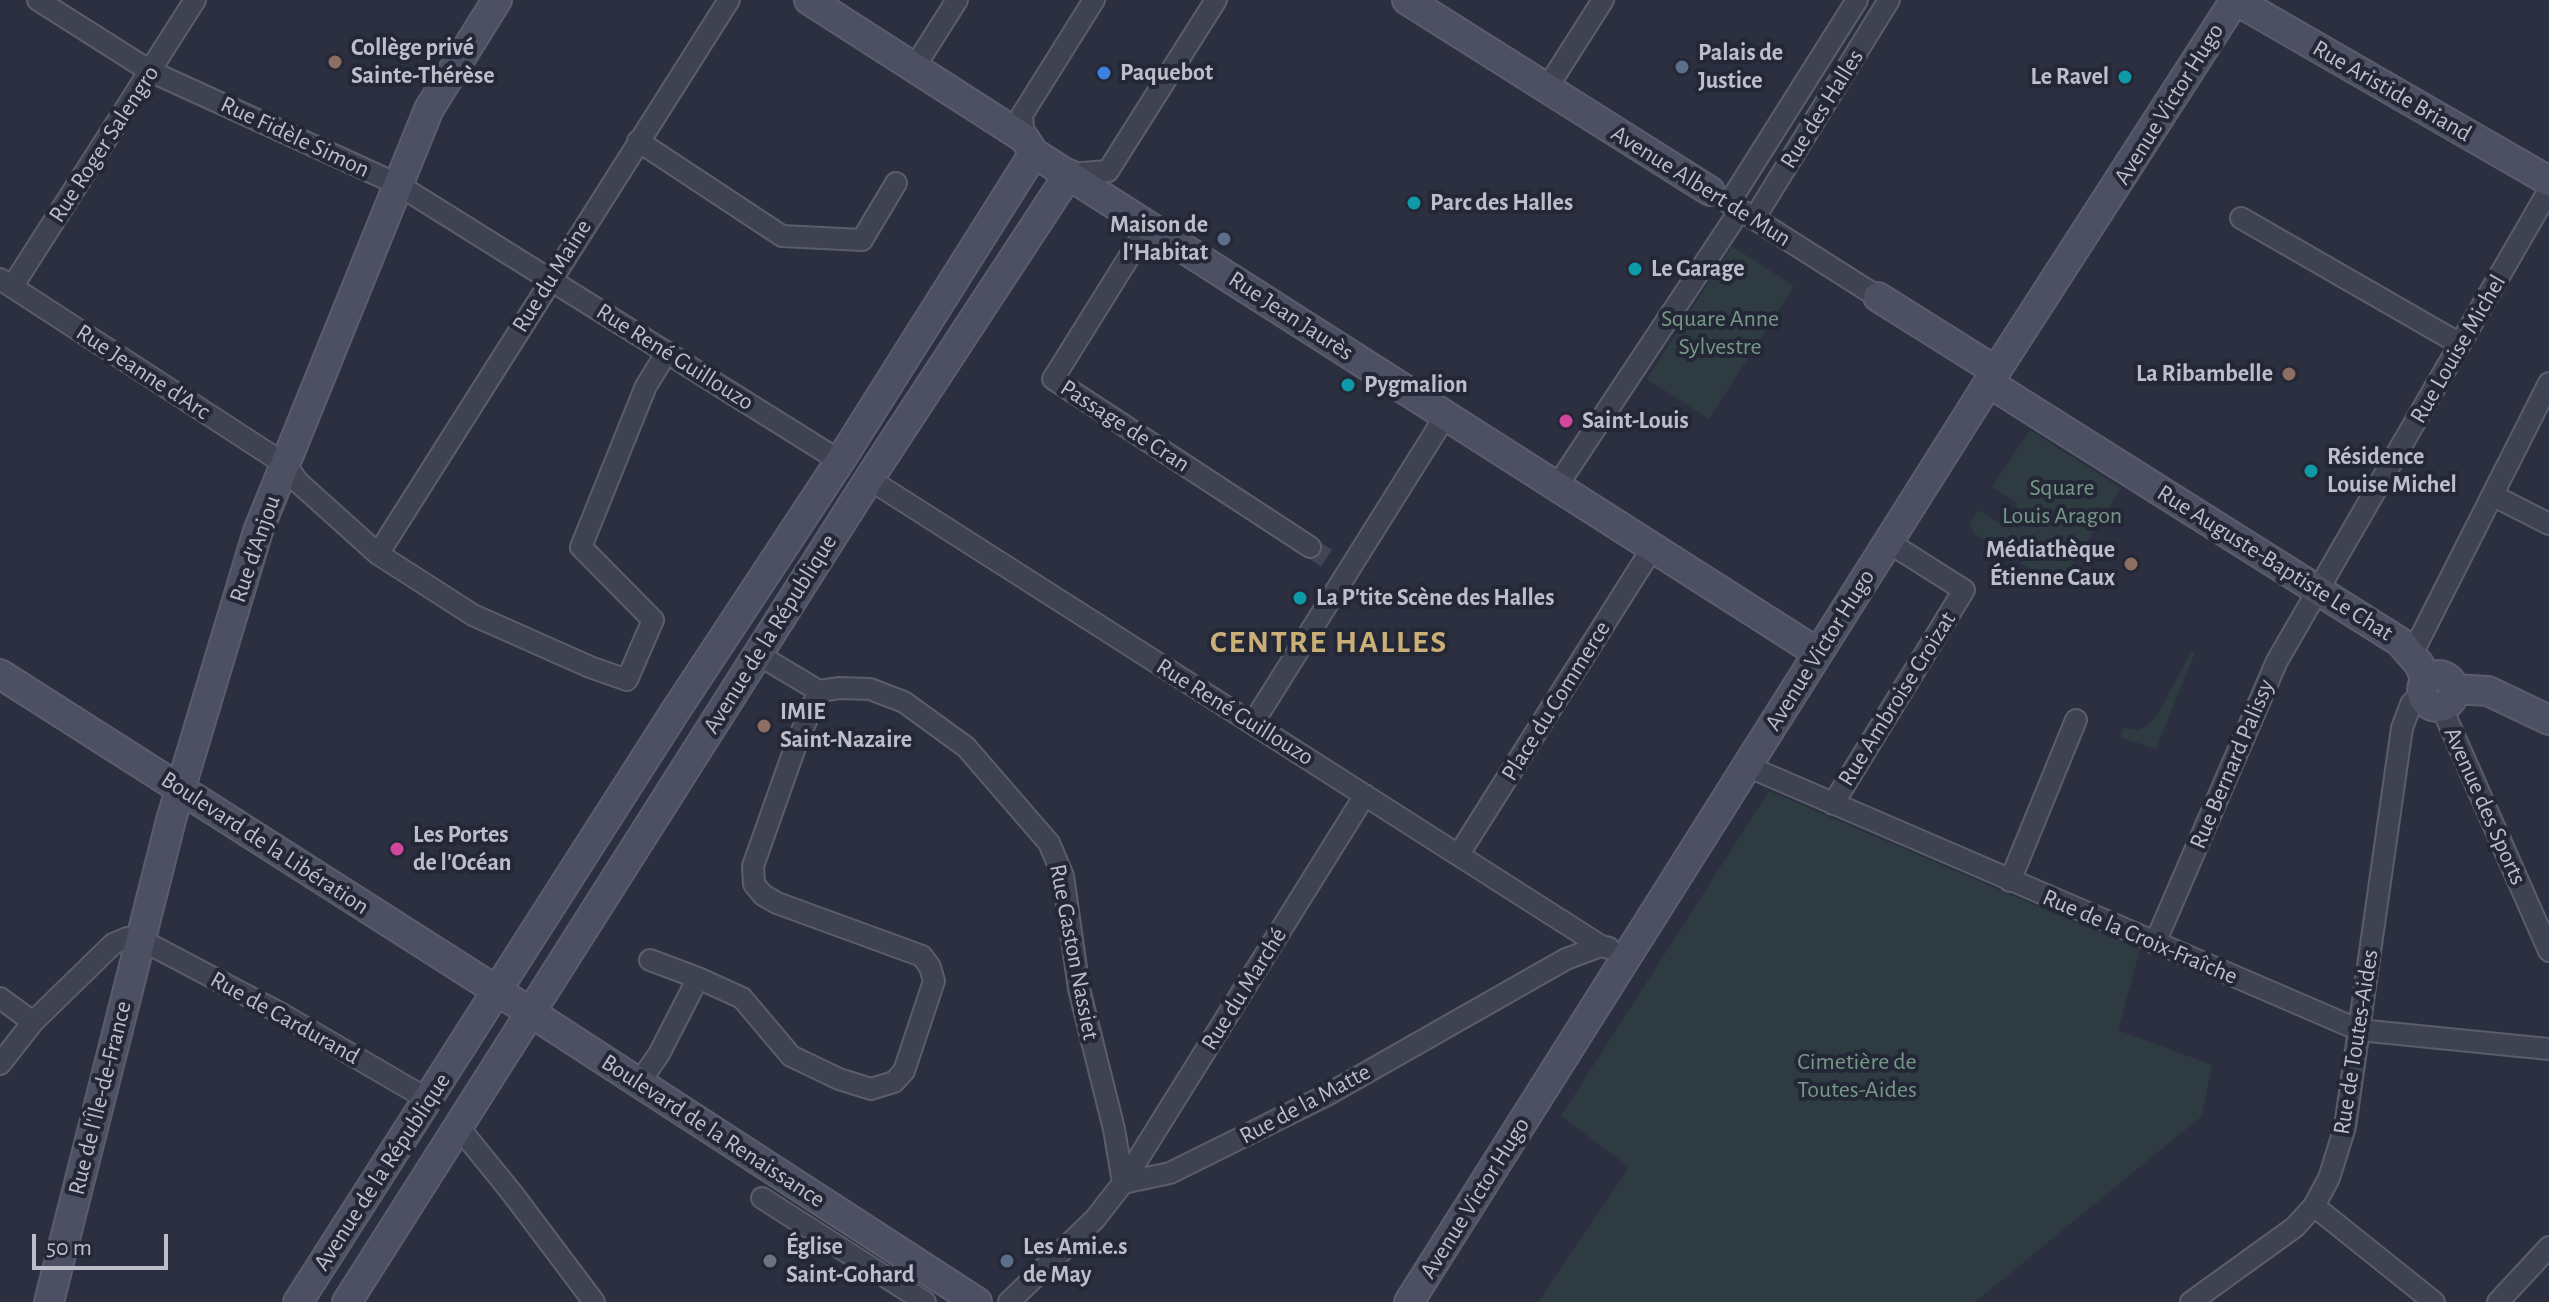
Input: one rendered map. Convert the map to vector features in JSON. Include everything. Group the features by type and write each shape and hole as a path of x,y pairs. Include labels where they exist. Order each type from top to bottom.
{"street":[{"name":"Rue Fidèle Simon","path":"38,0 150,71 397,184 551,279"},
{"name":"Rue Roger Salengro","path":"6,283 195,0"},
{"name":"Rue d'Anjou","path":"140,940 180,789 258,531 429,109 497,0"},
{"name":"Rue du Maine","path":"378,554 729,0"},
{"name":"Rue Jean Jaurès","path":"809,0 1069,174 1818,653"},
{"path":"914,68 957,0"},
{"name":"Avenue de la République","path":"298,1302 840,461 1029,145 1022,115 1094,0"},
{"path":"1069,174 1108,171 1216,0"},
{"name":"Avenue Albert de Mun","path":"1407,0 1878,297 1992,377"},
{"path":"1547,88 1603,0"},
{"name":"Rue des Halles","path":"1557,486 1733,206 1857,0"},
{"name":"Rue des Halles","path":"1733,206 1889,0"},
{"name":"Rue Aristide Briand","path":"2235,0 2549,181"},
{"name":"Avenue Victor Hugo","path":"1409,1302 1614,951 1747,766 2235,0"},
{"path":"638,141 782,236 862,240 896,183"},
{"name":"Avenue de la République","path":"347,1302 869,479 1069,174"},
{"name":"Rue Louise Michel","path":"2319,591 2549,190"},
{"path":"2241,218 2460,344"},
{"name":"Passage de Cran","path":"1149,225 1053,379 1310,547"},
{"name":"Rue René Guillouzo","path":"551,279 840,461"},
{"name":"Rue Jeanne d'Arc","path":"6,283 286,465 298,482 378,554 473,615 590,667 627,680 653,620 581,547 646,386 667,352"},
{"name":"Rue Auguste-Baptiste Le Chat","path":"1992,377 2400,642 2412,654 2429,698"},
{"path":"2412,654 2549,383"},
{"path":"1253,723 1342,568 1446,415"},
{"name":"Rue René Guillouzo","path":"869,479 1614,951"},
{"path":"2494,496 2549,524"},
{"name":"Rue Ambroise Croizat","path":"1833,804 1964,590 1888,542"},
{"name":"Place du Commerce","path":"1459,854 1653,547"},
{"name":"Rue Bernard Palissy","path":"2155,943 2277,661 2319,591"},
{"path":"650,960 742,998 791,1056 839,1079 871,1089 894,1082 904,1071 934,981 930,967 922,956 777,903 763,895 754,884 753,866 797,742 819,691 757,654"},
{"name":"Boulevard de la Libération","path":"0,674 530,1012"},
{"name":"Rue Gaston Nassiet","path":"819,691 870,689 904,702 966,747 1049,843 1063,876 1079,989 1114,1132 1123,1183"},
{"path":"2429,698 2488,691 2549,720"},
{"name":"Avenue des Sports","path":"2429,698 2549,951"},
{"name":"Rue de Toutes-Aides","path":"2191,1302 2295,1227 2314,1206 2329,1178 2345,1127 2402,728 2429,698"},
{"path":"2010,881 2076,720"},
{"name":"Rue de la Croix-Fraîche","path":"1747,766 2359,1030 2549,1049"},
{"name":"Rue du Marché","path":"1123,1183 1365,795"},
{"path":"0,1064 33,1022 113,944 127,938 140,940"},
{"name":"Rue de Cardurand","path":"140,940 280,1013 429,1100"},
{"name":"Rue de l'Île-de-France","path":"49,1302 140,940"},
{"name":"Rue de la Matte","path":"1123,1183 1170,1173 1327,1095 1566,959 1614,951"},
{"path":"639,1083 659,1054 698,978"},
{"path":"0,998 33,1022"},
{"name":"Boulevard de la Renaissance","path":"530,1012 977,1302"},
{"path":"456,1128 512,1193 594,1302"},
{"path":"1009,1302 1095,1219 1123,1183"},
{"path":"762,1198 925,1302"},
{"path":"2314,1206 2434,1302"},
{"path":"2498,1302 2549,1247"}],"green space":[{"name":"Square Anne Sylvestre","path":"1732,246 1794,286 1709,419 1647,379"},
{"name":"Square Louis Aragon","path":"2030,430 2121,488 2064,578 2046,579 1975,534 1969,525 1978,510 2004,526 2018,504 1992,487"},
{"path":"2196,650 2156,749 2120,737 2123,728 2138,730 2147,726 2157,715 2191,652"},
{"name":"Cimetière de Toutes-Aides","path":"1769,791 2140,950 2118,1030 2212,1065 2202,1116 1975,1302 1538,1302 1629,1167 1561,1116"}],"tunnel":[{"path":"1310,547 1335,564"}],"place":[{"name":"Collège privé Sainte-Thérèse","path":"335,62"},
{"name":"Palais de Justice","path":"1682,67"},
{"name":"Paquebot","path":"1104,73"},
{"name":"Le Ravel","path":"2125,77"},
{"name":"Parc des Halles","path":"1414,203"},
{"name":"Maison de l'Habitat","path":"1224,239"},
{"name":"Le Garage","path":"1635,269"},
{"name":"La Ribambelle","path":"2289,374"},
{"name":"Pygmalion","path":"1348,385"},
{"name":"Saint-Louis","path":"1566,421"},
{"name":"Résidence Louise Michel","path":"2311,471"},
{"name":"Médiathèque Étienne Caux","path":"2131,564"},
{"name":"La P'tite Scène des Halles","path":"1300,598"},
{"name":"IMIE Saint-Nazaire","path":"764,726"},
{"name":"Les Portes de l'Océan","path":"397,849"},
{"name":"Église Saint-Gohard","path":"770,1261"},
{"name":"Les Ami.e.s de May","path":"1007,1261"}],"district":[{"name":"CENTRE HALLES","path":"1329,642"}]}
